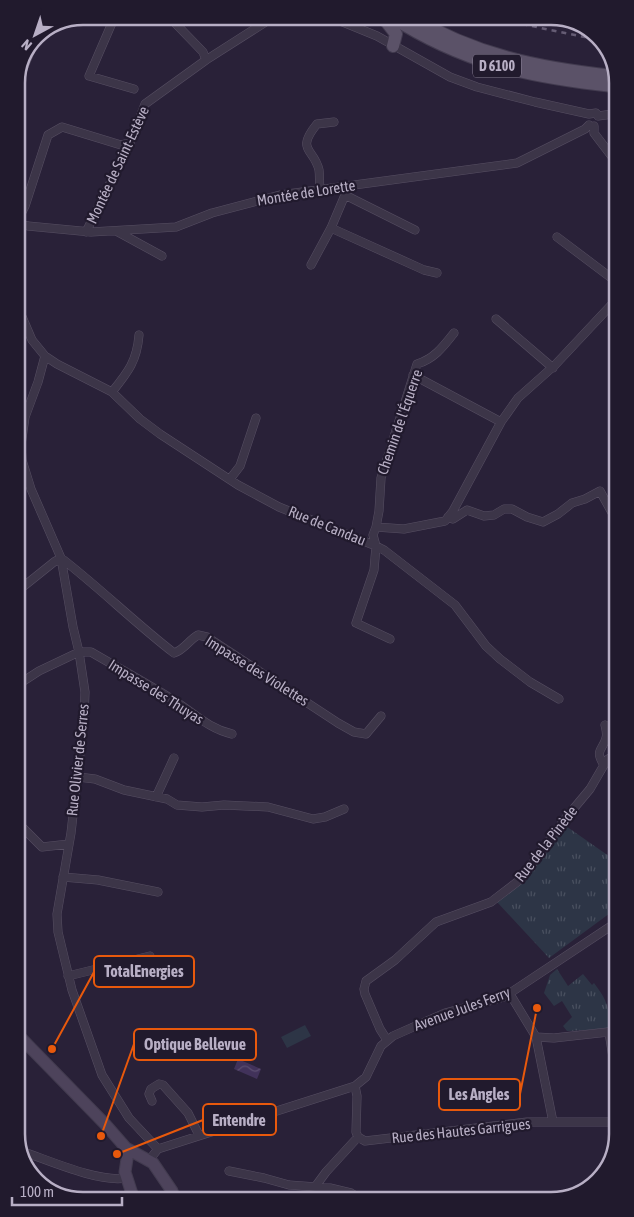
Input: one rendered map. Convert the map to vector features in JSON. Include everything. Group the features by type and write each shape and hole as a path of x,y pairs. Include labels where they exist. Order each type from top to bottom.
{"main road":[{"path":"390,25 396,34 393,46"},
{"name":"D 6100","path":"405,25 427,38 478,60 526,73 609,85"},
{"name":"D 6100","path":"426,25 446,36 497,56 541,66 608,75"},
{"path":"25,1042 126,1148 154,1162 172,1192"},
{"path":"126,1148 125,1172 131,1192"},
{"path":"126,1164 134,1157 145,1158"}],"street":[{"path":"110,25 89,76 134,89"},
{"path":"177,25 203,52 206,60"},
{"name":"Montée de Saint-Estève","path":"86,232 130,143 145,104 206,60 261,25"},
{"path":"350,25 377,36 450,77 477,87 588,114 592,113 598,116 609,115"},
{"path":"588,114 586,120 609,153"},
{"path":"591,125 599,122 598,116"},
{"path":"320,189 317,164 307,150 306,144 317,124 334,122"},
{"name":"Montée de Lorette","path":"25,225 86,232 176,227 249,202 280,195 517,163 591,125"},
{"path":"25,206 48,135 62,126 121,145 130,143"},
{"path":"311,265 331,228 345,196 342,187"},
{"path":"345,196 414,230"},
{"path":"331,228 424,270 437,273"},
{"path":"116,231 162,256"},
{"path":"557,237 609,276"},
{"path":"448,517 501,422 518,398 553,368 609,307"},
{"path":"496,319 553,368"},
{"path":"25,322 32,340 45,356"},
{"name":"Chemin de l'Équerre","path":"376,526 381,478 417,364 427,361 440,351 454,333"},
{"path":"112,392 129,371 138,351 139,335"},
{"name":"Rue de Candau","path":"45,356 112,392 140,419 160,434 238,485 279,506 376,546"},
{"name":"Rue Olivier de Serres","path":"25,417 45,356"},
{"path":"413,375 501,422"},
{"path":"25,407 32,395"},
{"path":"230,479 240,466 256,418"},
{"name":"Rue Olivier de Serres","path":"25,470 31,490 61,558 85,692 78,777 56,924 68,976 102,1075 129,1118 158,1149"},
{"name":"Rue de Candau","path":"376,546 373,535 376,526 404,529 445,521 448,517 454,520 467,510 484,516 494,515 504,509 512,508 527,517 543,522 558,514 572,503 586,500 600,492 609,508"},
{"path":"390,639 356,623 374,570 376,546 384,550 455,605 486,646 500,659 530,682 560,699"},
{"path":"25,585 61,558"},
{"name":"Impasse des Violettes","path":"61,558 89,580 141,628 174,653 180,651 192,638 198,635 207,637 297,697 354,732 366,734 381,716"},
{"path":"25,680 39,671 79,652"},
{"name":"Impasse des Thuyas","path":"79,652 91,652 173,700 200,720 222,732 232,734"},
{"path":"604,765 599,758 600,750 607,738 605,725"},
{"path":"156,797 174,758"},
{"name":"Rue de la Pinède","path":"387,1040 380,1029 365,994 366,981 395,960 436,922 483,906 513,886 527,872 564,819 590,789 609,758"},
{"path":"78,777 95,779 124,790 167,799 177,804 202,807 231,805 268,807 314,819 325,817 344,809"},
{"path":"25,830 42,847 69,844"},
{"path":"63,877 98,880 158,892"},
{"name":"Avenue Jules Ferry","path":"387,1040 404,1030 445,1014 497,1000 510,994 609,927"},
{"path":"68,976 150,956"},
{"path":"510,994 536,1037 553,1122"},
{"path":"536,1037 554,1038 609,1031"},
{"path":"145,1158 158,1149 355,1086 366,1077 387,1040"},
{"path":"152,1101 149,1094 151,1089 159,1084 163,1085 188,1113 199,1135"},
{"path":"315,1188 326,1172 358,1137 356,1132 358,1096 355,1086"},
{"name":"Rue des Hautes Garrigues","path":"358,1137 372,1142 421,1134 527,1122 609,1122"},
{"path":"28,1153 91,1174 115,1179 126,1178"},
{"path":"229,1171 289,1185 330,1188 344,1192"}],"green space":[{"path":"563,824 609,856 609,914 549,958 497,902 530,873"},
{"path":"557,969 568,986 583,974 592,985 594,983 607,1004 609,1015 608,1029 567,1031 563,1026 572,1017 562,1001 554,1006 544,993 550,975"},
{"path":"305,1025 311,1036 287,1048 281,1037"}],"water":[{"path":"238,1059 261,1069 257,1079 234,1069"}],"railway":[{"path":"526,25 586,37"}],"place":[{"name":"Les Angles","path":"537,1008"},
{"name":"TotalEnergies","path":"52,1049"},
{"name":"Optique Bellevue","path":"101,1136"},
{"name":"Entendre","path":"117,1154"}]}
